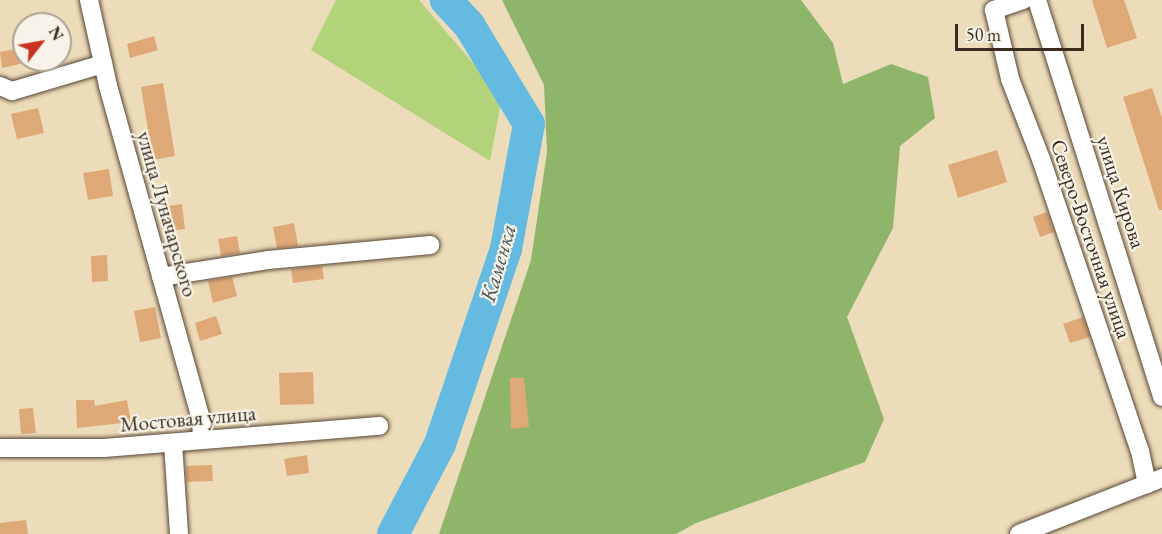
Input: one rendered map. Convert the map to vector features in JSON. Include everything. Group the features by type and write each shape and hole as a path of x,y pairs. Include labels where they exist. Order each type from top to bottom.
{"street":[{"name":"улица Луначарского","path":"89,0 103,64 201,419 202,440"},
{"name":"Северо-Восточная улица","path":"1023,0 993,10 1010,79 1041,159 1140,451 1154,481"},
{"name":"улица Кирова","path":"1037,0 1162,397"},
{"path":"0,86 12,91 103,64"},
{"path":"161,277 268,260 430,245"},
{"name":"Мостовая улица","path":"0,448 104,448 379,426"},
{"path":"173,443 179,534"},
{"path":"1018,534 1154,481"}],"green space":[{"path":"336,0 419,0 502,97 490,161 311,50"},
{"path":"502,0 801,0 833,43 843,84 891,64 928,77 935,118 900,146 893,228 847,317 884,419 865,462 696,523 676,534 439,534 531,260 547,152 544,85"}],"building":[{"path":"1092,0 1124,0 1137,38 1107,48"},
{"path":"154,36 158,50 130,58 127,44"},
{"path":"12,50 12,66 2,68 0,52"},
{"path":"163,83 175,156 153,160 141,87"},
{"path":"1152,88 1162,118 1162,210 1159,210 1123,97"},
{"path":"38,108 44,133 17,139 11,114"},
{"path":"997,150 1007,182 958,198 948,165"},
{"path":"109,169 113,196 88,200 83,173"},
{"path":"182,204 185,229 164,232 160,207"},
{"path":"1047,212 1054,232 1040,237 1033,217"},
{"path":"294,223 298,246 277,248 273,227"},
{"path":"237,236 240,253 221,256 218,239"},
{"path":"107,255 108,281 92,282 91,256"},
{"path":"322,266 324,279 293,283 291,269"},
{"path":"232,277 237,296 213,303 208,281"},
{"path":"155,307 161,338 140,342 134,311"},
{"path":"216,316 222,334 200,341 195,323"},
{"path":"1083,317 1090,337 1070,343 1063,324"},
{"path":"313,372 314,404 280,405 279,373"},
{"path":"510,378 524,378 529,427 511,429"},
{"path":"76,400 94,400 95,406 127,400 131,422 77,428"},
{"path":"33,408 36,433 21,434 19,409"},
{"path":"307,455 309,473 287,476 284,459"},
{"path":"212,465 213,481 187,482 186,466"},
{"path":"26,520 28,534 0,534 0,523"}],"waterway":[{"name":"Каменка","path":"393,534 440,444 506,249 529,124 469,25 446,0"}]}
